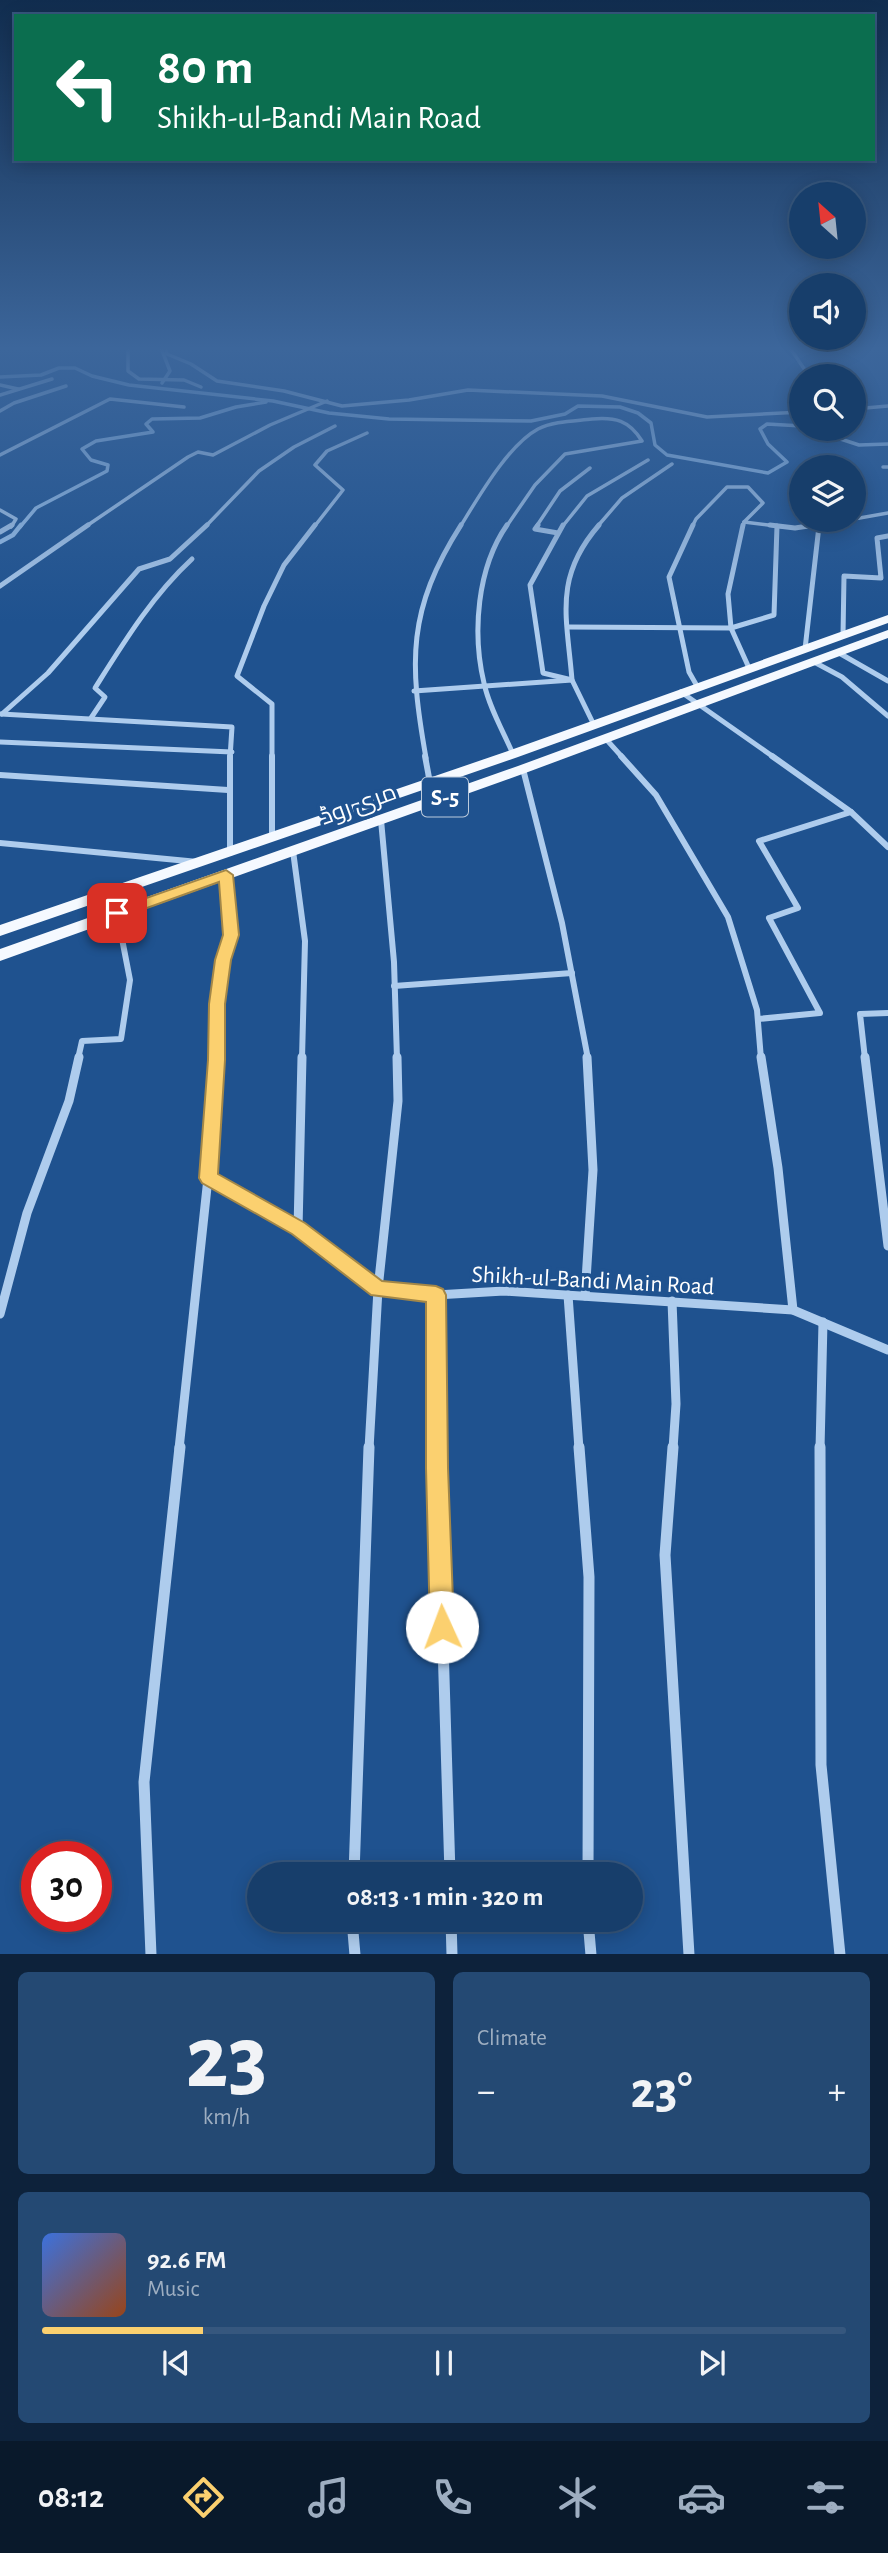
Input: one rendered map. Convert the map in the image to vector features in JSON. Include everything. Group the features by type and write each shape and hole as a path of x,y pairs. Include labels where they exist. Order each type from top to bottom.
{"main road":[{"name":"مری روڈ","path":"0,955 699,705 810,655 843,635 888,630"},
{"name":"مری روڈ","path":"0,931 513,754 748,668 810,655 839,653 888,630"}],"street":[{"path":"0,455 31,439"},
{"path":"0,586 126,496 188,457 198,452 213,455 243,439"},
{"path":"1,714 48,673 139,569 170,559 190,543 259,471 309,439"},
{"path":"272,838 272,704 237,676 264,606 285,565 343,490 315,465 327,451 352,439"},
{"path":"430,783 414,691 413,649 425,590 459,528 497,470 527,439"},
{"path":"513,754 484,685 478,647 479,602 496,541 535,485 565,454 641,439"},
{"path":"572,680 543,673 530,585 558,533 587,495 648,460"},
{"path":"593,723 572,680 565,591 575,559 622,498 672,464"},
{"path":"558,533 535,529 561,491 590,468"},
{"path":"697,686 689,672 669,578 696,519 727,487 748,488 763,503 744,522 728,594 731,628 748,668"},
{"path":"0,510 16,519 11,527 0,532"},
{"path":"866,516 888,513"},
{"path":"878,514 888,520"},
{"path":"744,522 789,526"},
{"path":"568,627 731,628 774,615 777,526"},
{"path":"819,532 810,655 842,677 888,716"},
{"path":"843,635 844,576 881,578 877,538 888,536"},
{"path":"91,718 105,697 95,688 117,653 178,570 192,559"},
{"path":"839,653 888,681"},
{"path":"414,691 572,680"},
{"path":"681,692 851,811 888,847"},
{"path":"1,714 232,727 228,790 230,853"},
{"path":"605,738 656,795 728,917 758,1019 793,1310"},
{"path":"0,742 232,752"},
{"path":"523,769 587,1046 593,1170 585,1296"},
{"path":"0,775 228,790"},
{"path":"758,1019 820,1013 769,918 799,908 759,841 851,811"},
{"path":"354,1862 366,1509 378,1289 398,1101 394,986 381,820"},
{"path":"0,843 104,850 202,862"},
{"path":"293,852 305,941 298,1229"},
{"path":"151,1954 144,1782 208,1178 217,1004 223,960 231,935 226,875"},
{"path":"0,1314 27,1213 69,1101 82,1041 121,1039 130,980 117,913"},
{"path":"394,986 572,973"},
{"path":"888,1013 860,1014 888,1246"},
{"path":"208,1178 298,1229 378,1289"},
{"name":"Shikh-ul-Bandi Main Road","path":"378,1289 436,1295 504,1291 793,1310 888,1350"},
{"path":"436,1295 437,1468 450,1862"},
{"path":"568,1295 589,1577 588,1862"},
{"path":"672,1301 676,1404 664,1555 689,1954"},
{"path":"823,1322 818,1519 821,1765 841,1954"},
{"path":"353,1932 355,1954"},
{"path":"451,1932 452,1954"},
{"path":"589,1932 591,1954"}],"waterway":[{"path":"20,527 36,508 107,471 108,465 91,460 82,449 96,441 107,439"},
{"path":"654,439 655,445 667,455 768,473 787,462 765,439"},
{"path":"847,441 859,445 888,444"},
{"path":"0,542 13,535 21,525"}],"route":[{"path":"117,913 226,875 231,935 223,960 217,1004 208,1178 298,1229 378,1289 436,1295 437,1468 442,1627"}]}
